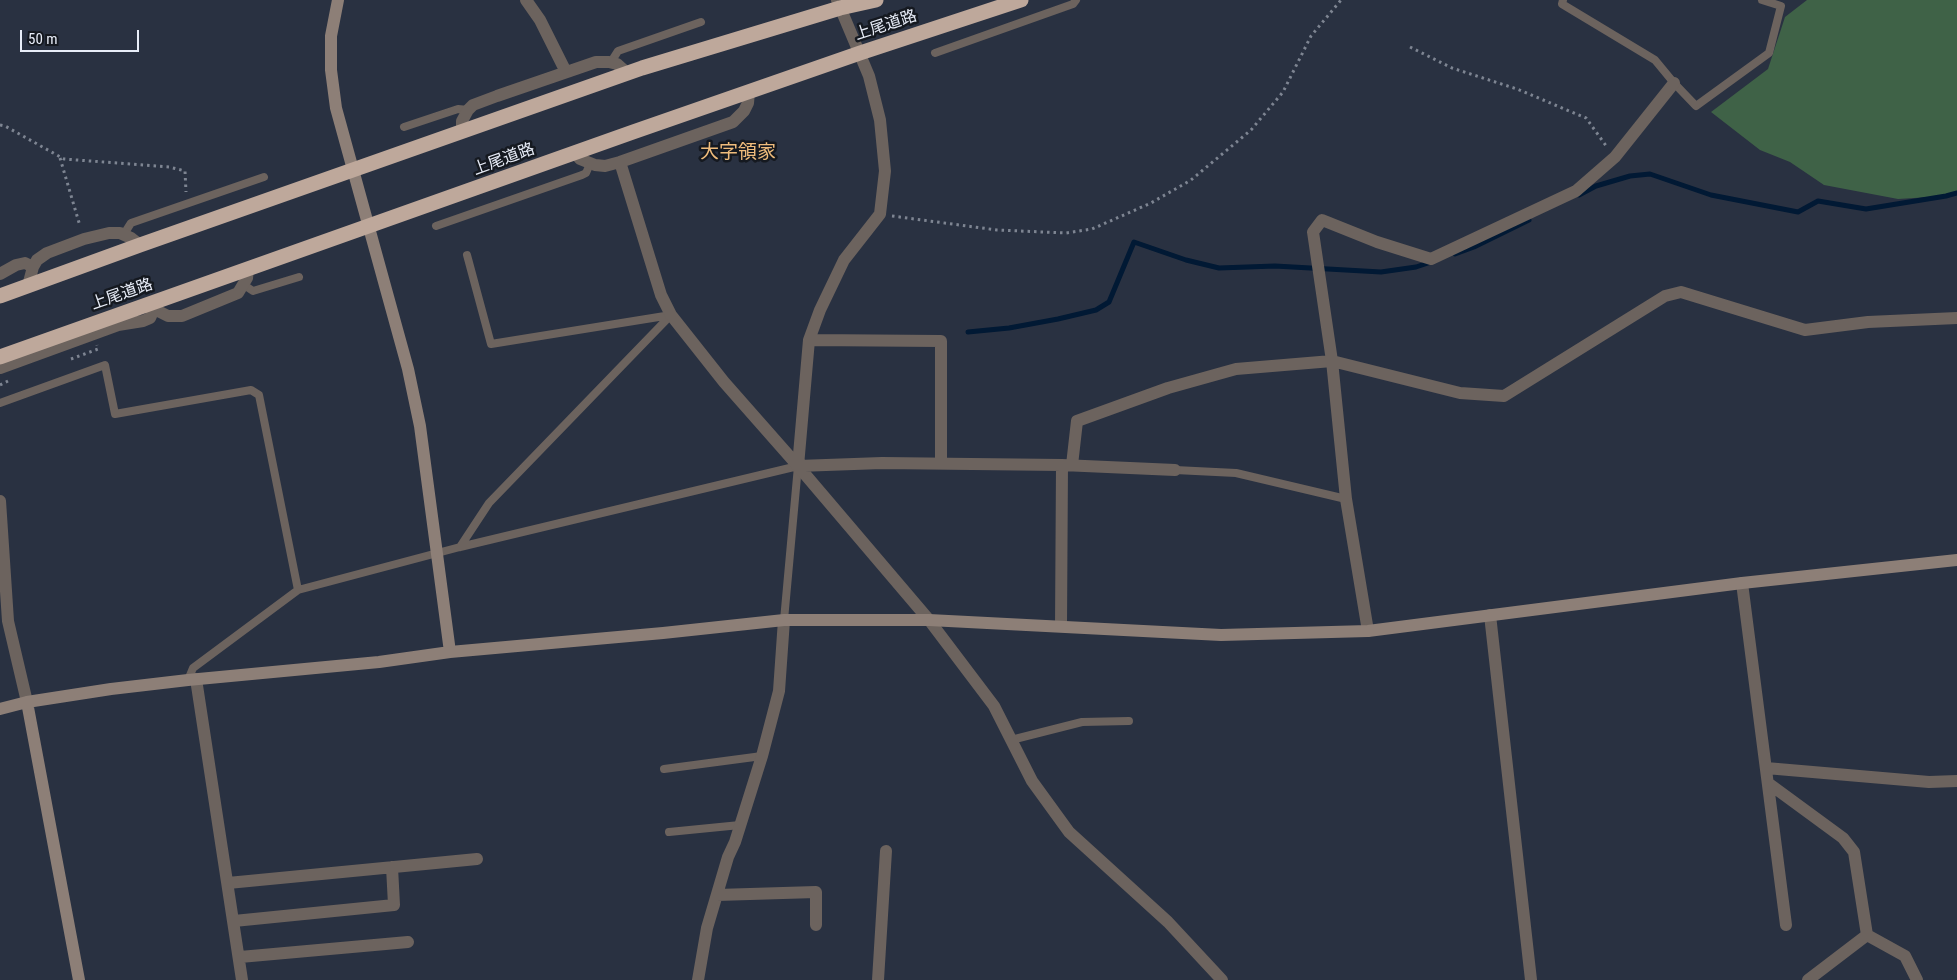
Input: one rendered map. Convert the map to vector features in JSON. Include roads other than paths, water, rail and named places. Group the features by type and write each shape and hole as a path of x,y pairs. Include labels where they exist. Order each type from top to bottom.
{"highway":[{"name":"上尾道路","path":"0,296 628,73 838,4 876,0"},
{"name":"上尾道路","path":"0,357 152,306 248,269 860,53 1021,0"}],"street":[{"path":"338,0 331,36 331,70 336,108 405,359 420,426 450,652"},
{"path":"526,0 540,20 566,72"},
{"path":"798,466 809,340 820,310 844,260 880,214 885,171 880,120 869,76 838,4"},
{"path":"462,131 462,121 468,110 496,96 596,62 612,62 628,73"},
{"path":"1368,631 1346,499 1332,361 1313,232 1322,220 1377,242 1431,259 1576,190 1615,157 1674,83"},
{"path":"575,153 580,159 590,164 605,166 620,162 733,122 744,111 749,92"},
{"path":"620,162 661,295 671,314 724,382 929,620 994,706 1032,782 1069,832 1168,922 1222,980"},
{"path":"28,286 32,266 38,260 47,253 84,239 109,233 124,234 140,245"},
{"path":"0,274 16,265 25,263 32,266"},
{"path":"0,368 118,325 143,321 150,318 152,306 168,316 182,316 238,293 247,278 248,269"},
{"path":"1061,626 1067,465 1077,421 1168,388 1236,369 1332,361 1460,393 1504,396 1665,296 1681,292 1805,330 1868,322 1957,318"},
{"path":"809,340 940,341 941,463"},
{"path":"798,466 941,463 1067,465 1175,470"},
{"path":"0,501 4,622 27,702 79,980"},
{"path":"0,709 27,702 192,679 379,662 450,652 663,634 784,620 929,620 1221,635 1368,631 1742,583 1957,560"},
{"path":"1742,583 1786,925"},
{"path":"1490,615 1531,980"},
{"path":"698,980 707,928 728,856 735,842 762,756 779,691 784,620"},
{"path":"192,679 228,883 242,980"},
{"path":"1766,768 1929,782 1957,781"},
{"path":"1768,783 1843,838 1854,852 1867,936"},
{"path":"878,980 886,851"},
{"path":"228,883 477,859"},
{"path":"234,921 394,905 392,867"},
{"path":"717,895 816,892 816,925"},
{"path":"1808,980 1867,936"},
{"path":"1867,936 1905,956 1917,980"},
{"path":"240,957 408,942"}],"lane":[{"path":"936,53 1072,4 1076,0"},
{"path":"1563,0 1562,4 1655,60 1696,106 1769,53 1781,6 1762,0"},
{"path":"612,62 618,51 701,22"},
{"path":"404,128 458,109 468,110"},
{"path":"436,226 582,176 586,173 590,164"},
{"path":"124,234 131,223 264,177"},
{"path":"467,255 491,344 671,314"},
{"path":"244,285 253,291 299,277"},
{"path":"460,547 489,503 671,314"},
{"path":"0,403 105,365 115,414 251,390 259,395 298,590"},
{"path":"192,679 193,668 298,590 460,547 798,466 784,620"},
{"path":"1175,470 1236,473 1346,499"},
{"path":"1011,740 1082,722 1129,722"},
{"path":"664,769 762,756"},
{"path":"669,832 740,825"}],"waterway":[{"path":"1579,195 1596,186 1630,176 1650,174 1711,195 1798,212 1818,201 1866,209 1957,193"},
{"path":"1455,254 1474,247 1529,220"},
{"path":"968,332 1009,328 1096,310 1109,302 1134,242 1186,260 1219,268 1275,266 1381,272 1416,267 1431,262"}],"district":[{"name":"大字領家","path":"738,153"}]}
